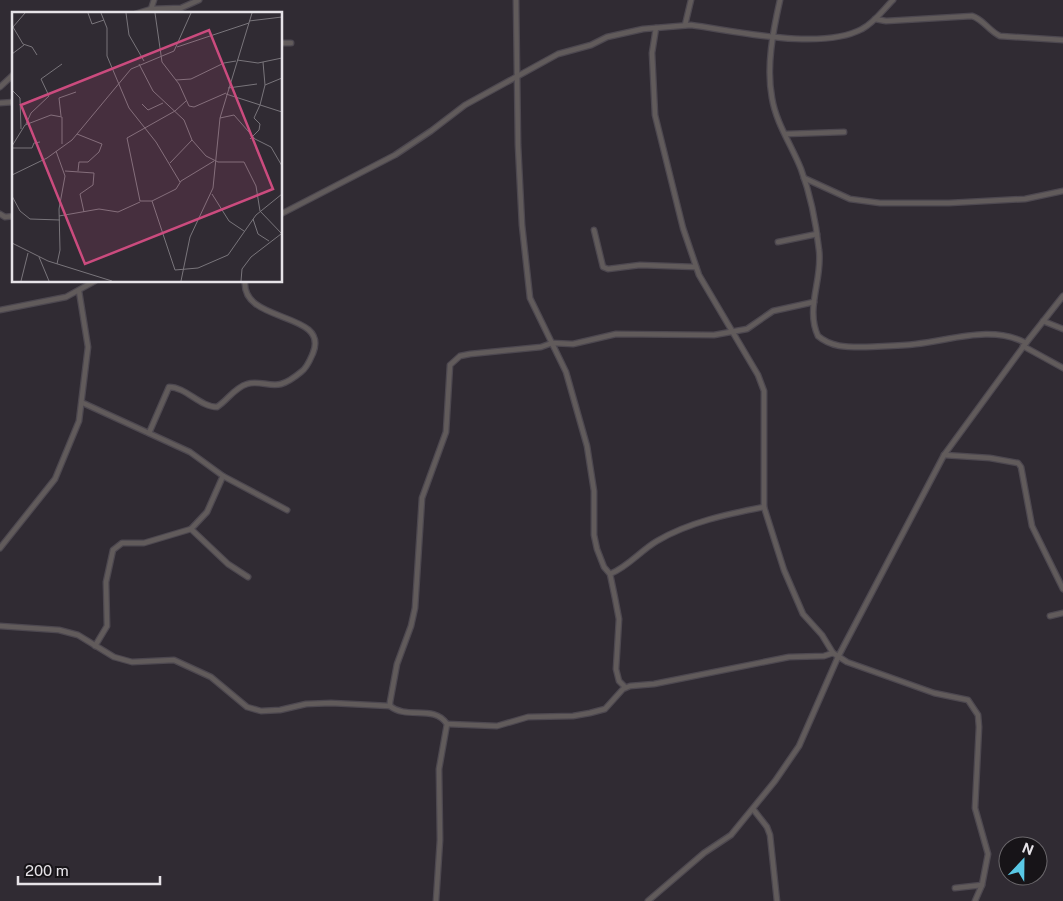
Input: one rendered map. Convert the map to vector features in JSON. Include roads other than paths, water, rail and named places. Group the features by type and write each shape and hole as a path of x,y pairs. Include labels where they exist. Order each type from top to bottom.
{"street":[{"path":"151,9 154,0"},
{"path":"141,12 151,9 181,8 199,0"},
{"path":"516,0 516,78 522,225 530,298 566,372 587,446 594,491 594,535 597,550 604,567 610,574 619,619 616,669 619,681 625,687"},
{"path":"685,25 691,0"},
{"path":"780,0 774,37 771,92 808,189 817,234 821,266 814,302 815,324 818,336 839,346 916,344 992,334 1011,336 1063,368"},
{"path":"282,213 395,155 431,132 465,105 558,54 607,38 656,28 685,25 774,37 830,38 844,36 864,28 893,0"},
{"path":"181,8 184,12"},
{"path":"875,19 886,21 972,16 980,20 991,32 1000,36 1063,40"},
{"path":"656,28 652,54 655,115 672,189 696,268 734,331 764,391 764,507 784,570 802,614 822,635 833,653 838,657 857,667 920,688 960,696 968,700 978,715 979,727 974,808 988,850 982,885 975,901"},
{"path":"282,43 291,43"},
{"path":"0,87 12,76"},
{"path":"786,134 844,132"},
{"path":"804,178 850,198 880,203 949,203 1025,199 1063,190"},
{"path":"808,189 814,183"},
{"path":"0,214 5,217 12,216"},
{"path":"594,230 603,267 608,269 640,265 696,268"},
{"path":"778,242 817,234"},
{"path":"0,310 42,303 79,291 93,282"},
{"path":"149,433 169,387 197,398 207,405 217,407 242,386 256,382 280,385 304,370 315,347 307,327 258,306 250,299 246,291 245,282"},
{"path":"0,548 55,479 76,432 83,403 88,348 79,291"},
{"path":"648,901 704,853 731,835 753,809 799,746 838,657 944,455 1024,345 1063,296"},
{"path":"390,706 394,676 414,608 422,498 446,432 450,365 460,356 470,354 540,347 552,343 573,344 616,334 702,336 734,331 753,326 761,318 773,311 814,302"},
{"path":"1042,321 1063,329"},
{"path":"83,403 194,454 222,476 287,510"},
{"path":"944,455 990,458 1018,463 1021,467 1032,526 1063,588"},
{"path":"95,646 106,626 106,582 113,550 122,543 144,543 190,529 207,512 222,476"},
{"path":"610,574 624,568 632,558 658,540 714,517 764,507"},
{"path":"190,529 228,564 248,577"},
{"path":"1050,616 1063,613"},
{"path":"0,626 59,630 78,635 114,657 132,662 174,660 212,677 247,707 261,711 280,710 306,704 331,703 390,706 398,710 433,714 444,719 447,726 439,769 440,840 436,901"},
{"path":"447,726 497,726 528,717 573,716 590,713 611,704 625,687 654,684 789,657 824,656 833,653"},
{"path":"753,809 770,835 777,901"},
{"path":"955,888 982,885"}]}
